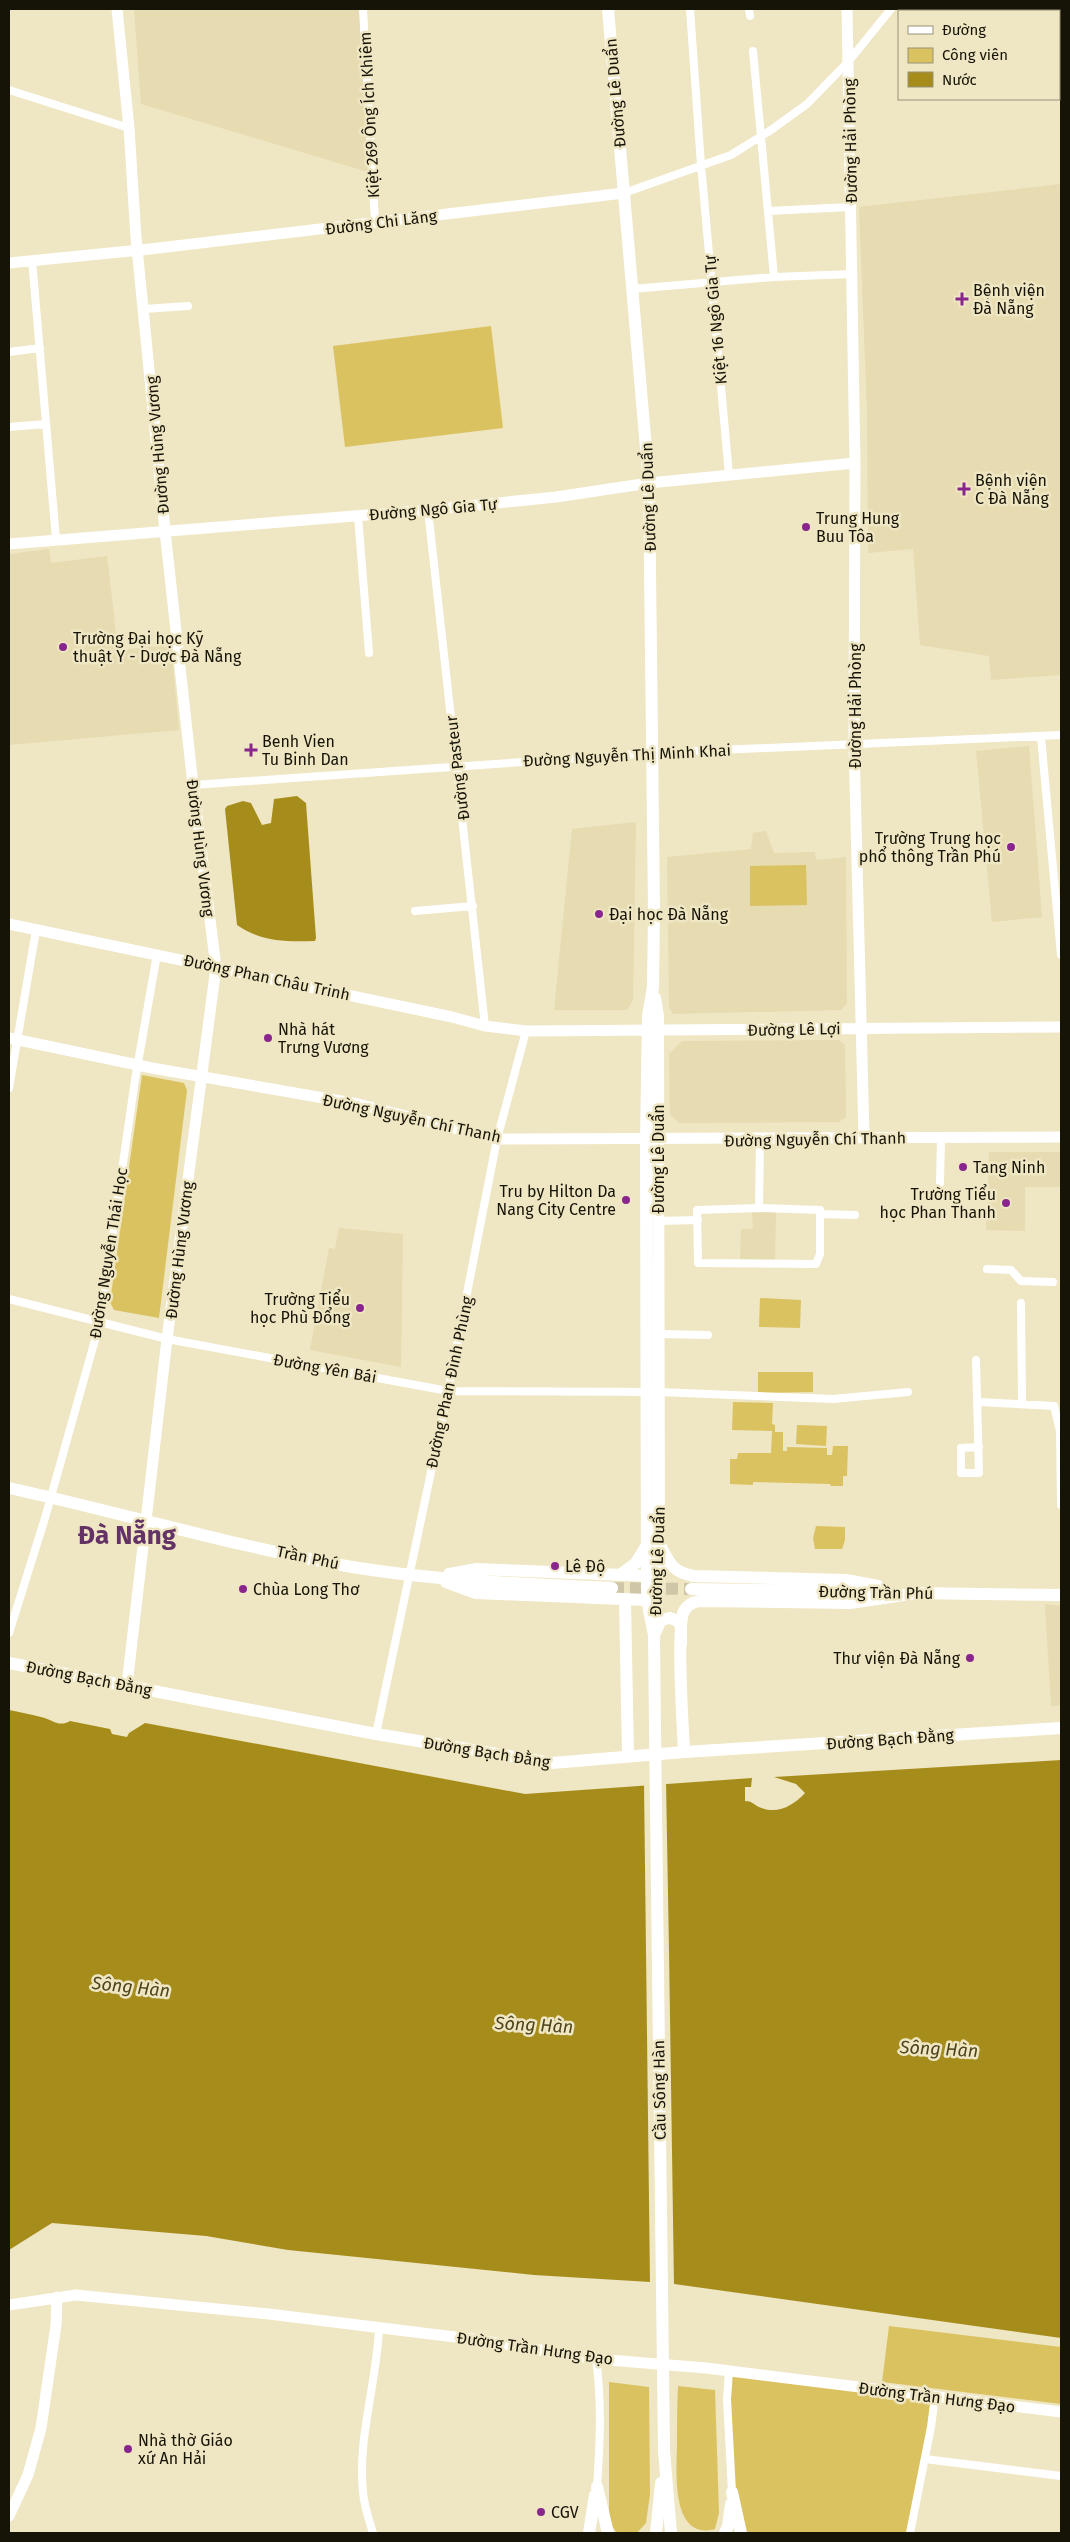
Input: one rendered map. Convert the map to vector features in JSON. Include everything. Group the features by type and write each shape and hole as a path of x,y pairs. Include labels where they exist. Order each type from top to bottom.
{"main road":[{"name":"Đường Lê Duẩn","path":"608,9 649,483 652,753 654,1542 658,1600 654,1635"},
{"name":"Đường Lê Duẩn","path":"652,1140 658,1221 659,1334 653,1392"},
{"name":"Trần Phú","path":"9,1488 146,1522 342,1565 507,1584 612,1588"},
{"name":"Đường Lê Duẩn","path":"654,1542 648,1576 647,1600 654,1635"},
{"path":"620,1576 636,1563 654,1542 670,1565 681,1574 694,1576 846,1580 917,1593"},
{"path":"430,1576 477,1570 648,1576"},
{"path":"430,1576 476,1593 647,1600"},
{"name":"Đường Trần Phú","path":"691,1589 1061,1595"},
{"path":"681,1644 683,1614 688,1605 694,1602 850,1603 917,1593"},
{"path":"625,1600 628,1756"},
{"path":"654,1635 661,1620 674,1619 681,1628 684,1752"},
{"name":"Cầu Sông Hàn","path":"654,1635 664,2451 671,2533"},
{"name":"Đường Bạch Đằng","path":"9,1664 376,1734 537,1762 565,1763 684,1752 1061,1728"},
{"name":"Cầu Sông Hàn","path":"656,2533 664,2451"},
{"path":"590,2533 596,2487"},
{"path":"596,2487 608,2533"},
{"path":"724,2533 728,2526 732,2492"},
{"path":"732,2492 741,2533"},
{"path":"668,2497 680,2533"},
{"path":"649,2533 658,2506"}],"street":[{"name":"Đường Hùng Vương","path":"117,9 165,531 193,785 216,967 167,1339 127,1685"},
{"name":"Kiệt 269 Ông Ích Khiêm","path":"363,9 375,222"},
{"name":"Kiệt 16 Ngô Gia Tự","path":"690,9 701,165 730,475"},
{"name":"Đường Hải Phòng","path":"847,9 855,463 854,743 864,1137"},
{"path":"624,193 731,155 760,137 807,104 848,62 891,9"},
{"path":"753,50 774,277"},
{"path":"9,90 129,128"},
{"name":"Đường Chi Lăng","path":"9,263 138,250 624,193"},
{"path":"768,211 851,207"},
{"path":"32,260 56,539"},
{"path":"632,289 712,284 774,277 852,274"},
{"path":"144,309 188,306"},
{"path":"9,352 40,348"},
{"path":"9,427 46,424"},
{"name":"Đường Ngô Gia Tự","path":"9,544 556,498 649,483 855,463"},
{"name":"Đường Pasteur","path":"428,510 485,1026"},
{"path":"358,516 370,653"},
{"name":"Đường Nguyễn Thị Minh Khai","path":"193,785 456,765 652,753 1061,735"},
{"path":"1041,737 1061,955"},
{"path":"415,911 473,906"},
{"name":"Đường Phan Châu Trinh","path":"9,924 452,1016 485,1026 526,1031"},
{"path":"9,1088 13,1039 36,930"},
{"name":"Đường Nguyễn Thái Học","path":"9,1633 51,1497 100,1322 137,1065 156,954"},
{"name":"Đường Lê Lợi","path":"526,1031 808,1033 862,1029 1061,1027"},
{"name":"Đường Phan Đình Phùng","path":"376,1734 408,1574 448,1391 497,1139 526,1031"},
{"name":"Đường Nguyễn Chí Thanh","path":"13,1039 137,1065 358,1104 497,1139 760,1140 864,1137 1061,1137"},
{"path":"940,1183 941,1138"},
{"path":"759,1208 760,1140"},
{"path":"820,1212 820,1254 816,1264 698,1263 698,1210 759,1208 820,1212 855,1215"},
{"path":"658,1221 698,1220"},
{"path":"987,1269 1011,1270 1021,1281 1053,1282"},
{"name":"Đường Yên Bái","path":"9,1299 167,1339 448,1391 653,1392 832,1399 908,1392"},
{"path":"1021,1303 1022,1404"},
{"path":"659,1334 708,1334"},
{"path":"976,1360 979,1447"},
{"path":"978,1402 1054,1406 1060,1431 1061,1505"},
{"name":"Đường Trần Hưng Đạo","path":"9,2305 47,2300 57,2296 76,2295 379,2328 479,2340 596,2359 729,2371 1061,2412"},
{"path":"9,2516 28,2475 41,2428 56,2325 57,2296"},
{"path":"373,2533 363,2492 362,2462 378,2349 379,2328"},
{"path":"596,2359 599,2384 600,2431 596,2487"},
{"path":"729,2371 728,2398 732,2492"},
{"path":"910,2533 935,2396"},
{"path":"925,2459 1061,2476"}],"shaded area":[{"path":"134,9 360,9 368,172 141,104"},
{"path":"1061,184 1061,675 991,680 989,656 920,645 913,549 868,553 867,411 859,207"},
{"name":"Trường Đại học Kỹ thuật Y - Dược Đà Nẵng","path":"49,549 51,563 107,556 118,650 171,645 179,730 9,745 9,554"},
{"name":"Trường Trung học phổ thông Trần Phú","path":"1029,746 1042,917 992,922 976,751"},
{"name":"Đại học Đà Nẵng","path":"636,822 633,1000 627,1010 554,1010 572,829"},
{"path":"766,831 774,853 815,852 816,860 846,857 847,1004 841,1010 673,1014 669,1007 667,857 751,849 753,833"},
{"path":"839,1040 845,1045 846,1117 839,1122 680,1123 670,1115 669,1054 682,1041"},
{"name":"Trường Tiểu học Phan Thanh","path":"989,1152 1060,1152 1060,1187 1025,1187 1025,1231 986,1230"},
{"path":"752,1211 776,1211 775,1262 740,1260 741,1229 753,1229"},
{"name":"Trường Tiểu học Phù Đổng","path":"339,1228 403,1234 401,1367 310,1350 329,1248 335,1249"},
{"path":"1045,1604 1061,1606 1061,1706 1051,1706"}],"green space":[{"path":"491,326 503,428 345,447 333,346"},
{"path":"806,865 807,905 750,906 750,866"},
{"path":"142,1075 184,1083 187,1090 159,1318 114,1310 110,1302"},
{"path":"760,1298 801,1300 800,1328 759,1327"},
{"path":"758,1372 813,1372 813,1392 758,1393"},
{"path":"733,1402 773,1403 772,1424 775,1425 775,1432 783,1432 783,1451 787,1451 787,1447 827,1448 827,1455 832,1455 833,1446 848,1446 847,1476 843,1476 843,1486 753,1482 753,1485 730,1484 730,1459 737,1459 738,1453 771,1453 772,1431 732,1430"},
{"path":"797,1425 827,1426 826,1446 796,1444"},
{"path":"816,1526 845,1527 845,1540 842,1549 815,1549 813,1538"},
{"path":"889,2326 1061,2347 1061,2404 882,2382"},
{"path":"729,2371 935,2396 910,2533 743,2533 732,2492"},
{"path":"609,2382 649,2387 650,2494 646,2523 637,2533 617,2533 611,2525 609,2516"},
{"path":"678,2386 715,2390 719,2513 715,2529 700,2530 690,2524 683,2514 679,2500 676,2468"}],"water":[{"path":"297,796 306,803 315,941 274,940 255,935 237,925 225,809 227,806 243,801 251,803 262,825 271,823 274,799"},
{"name":"Sông Hàn","path":"9,1710 62,1724 70,1721 110,1729 112,1734 127,1737 129,1733 145,1723 525,1794 752,1778 751,1787 745,1787 745,1801 772,1810 778,1810 790,1805 805,1793 796,1784 774,1777 1061,1760 1061,2338 667,2283 534,2275 288,2250 206,2236 52,2223 9,2250"}],"pier":[{"path":"666,1781 674,2286 650,2284 644,1783"}],"tunnel":[{"path":"612,1588 691,1589"}],"place":[{"name":"Bệnh viện Đà Nẵng","path":"962,299"},
{"name":"Bệnh viện C Đà Nẵng","path":"964,489"},
{"name":"Trung Hung Buu Tôa","path":"806,527"},
{"name":"Trường Đại học Kỹ thuật Y - Dược Đà Nẵng","path":"63,647"},
{"name":"Benh Vien Tu Binh Dan","path":"251,750"},
{"name":"Trường Trung học phổ thông Trần Phú","path":"1011,847"},
{"name":"Đại học Đà Nẵng","path":"599,914"},
{"name":"Nhà hát Trưng Vương","path":"268,1038"},
{"name":"Tang Ninh","path":"963,1167"},
{"name":"Tru by Hilton Da Nang City Centre","path":"626,1200"},
{"name":"Trường Tiểu học Phan Thanh","path":"1006,1203"},
{"name":"Trường Tiểu học Phù Đổng","path":"360,1308"},
{"name":"Lê Độ","path":"555,1566"},
{"name":"Chùa Long Thơ","path":"243,1589"},
{"name":"Thư viện Đà Nẵng","path":"970,1658"},
{"name":"Nhà thờ Giáo xứ An Hải","path":"128,2449"},
{"name":"CGV","path":"541,2512"}],"district":[{"name":"Đà Nẵng","path":"127,1535"}]}
